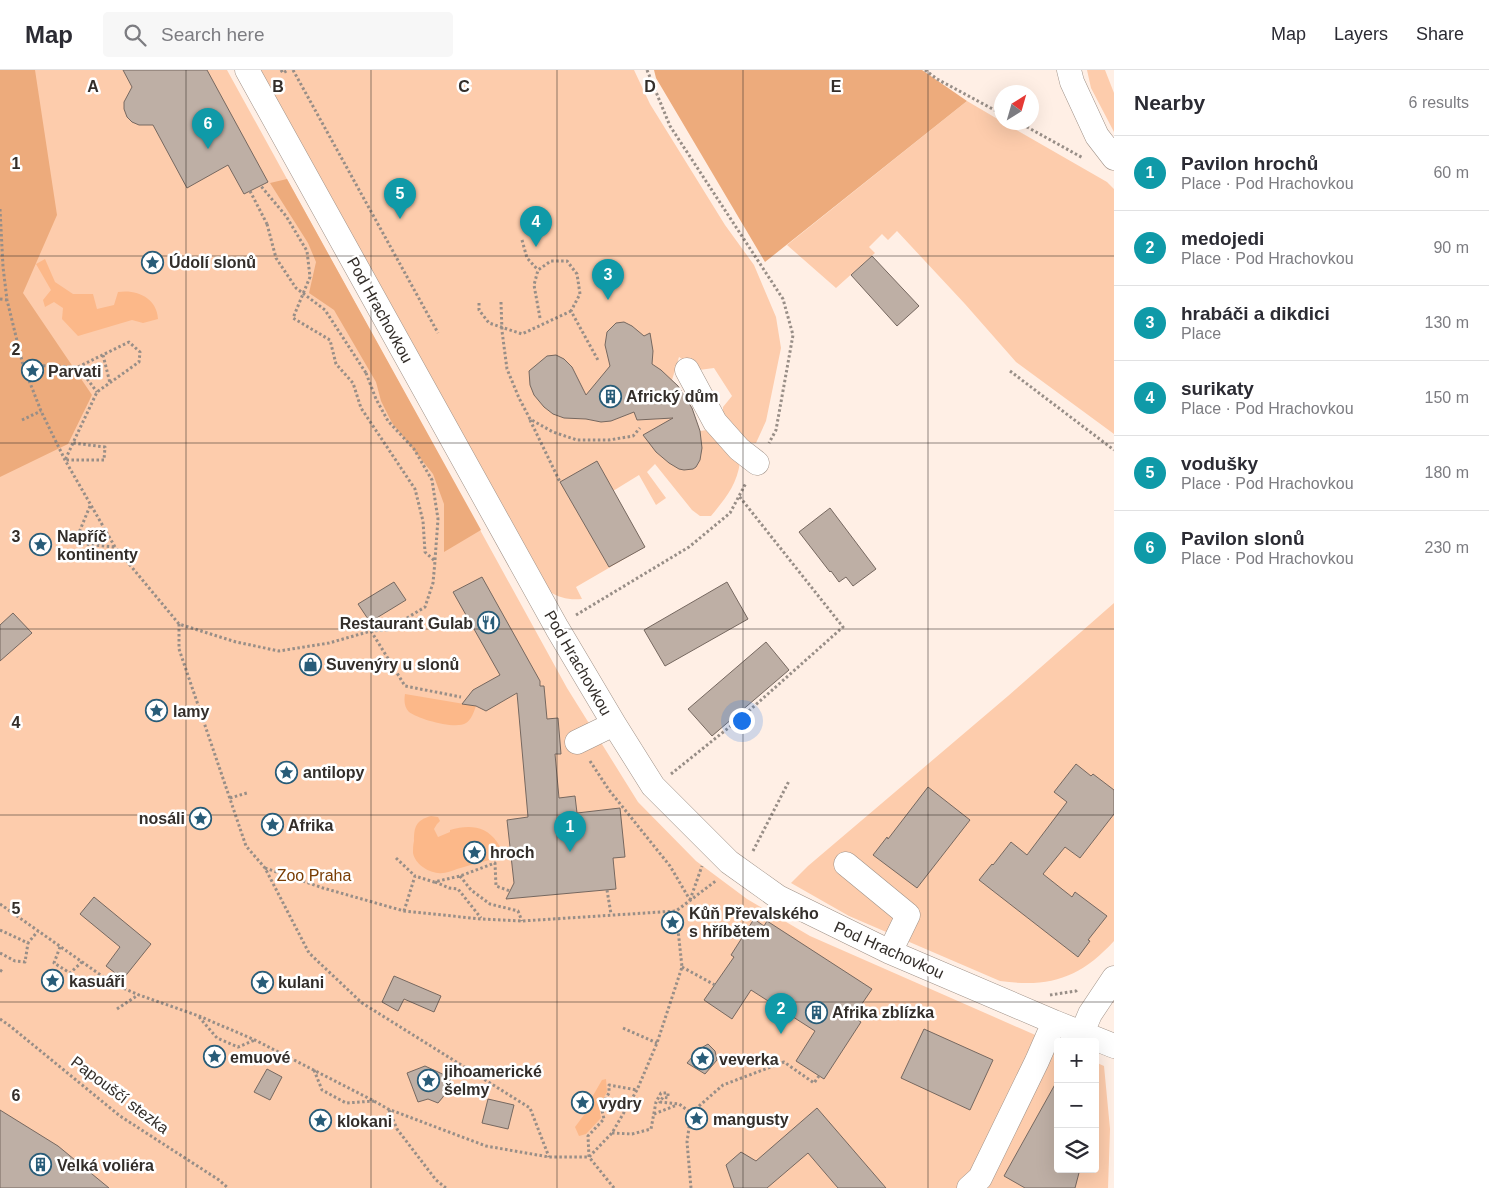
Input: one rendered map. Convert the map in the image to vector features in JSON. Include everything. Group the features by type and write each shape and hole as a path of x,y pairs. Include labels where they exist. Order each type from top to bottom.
{"street":[{"name":"Pod Hrachovkou","path":"247,70 552,619 653,786 729,862 778,898 890,952 1114,1046"},
{"path":"1069,70 1072,82 1097,136 1114,158"},
{"path":"687,370 715,422 739,449 757,463"},
{"path":"578,742 614,724"},
{"path":"846,864 908,915 890,952"},
{"path":"1082,1034 1090,1014 1114,978"},
{"path":"969,1188 980,1178 1054,1022"}],"path":[{"path":"282,70 283,73 288,70"},
{"path":"293,70 438,333"},
{"path":"925,70 994,110"},
{"path":"1033,130 1084,158"},
{"path":"260,185 286,216 306,250 310,278 293,318 330,340 336,364 353,383 361,408 415,489 423,521 425,552 435,561"},
{"path":"0,209 1,268 23,364 41,411 65,460 115,547 180,624 236,642 279,651 329,643 371,632 387,630 425,607 433,583 438,519 432,480 414,449 388,421 376,399 366,373 325,310 296,288 276,258 267,224 250,191"},
{"path":"522,240 528,258 538,270"},
{"path":"479,303 479,310 489,323 522,334 571,311 580,294 577,274 567,261 551,261 538,270 534,284 540,318"},
{"path":"0,299 7,300"},
{"path":"501,302 502,331 508,369 519,398 560,482"},
{"path":"571,311 599,362"},
{"path":"23,364 78,367 129,342 140,352 139,362 97,392 65,460"},
{"path":"103,355 110,383"},
{"path":"78,367 97,392"},
{"path":"1010,371 1114,450"},
{"path":"22,420 41,411"},
{"path":"530,419 554,432 577,440 609,440 633,436 640,428"},
{"path":"65,460 104,460 105,447 73,443"},
{"path":"666,777 742,717 842,627 739,496"},
{"path":"90,505 78,535 84,544 115,547"},
{"path":"180,624 179,649 246,846 265,868 309,953 362,1003 530,1108 549,1157"},
{"path":"371,632 405,686 461,697"},
{"path":"578,742 609,790 670,866 690,900"},
{"path":"751,855 789,781"},
{"path":"230,798 247,793"},
{"path":"396,858 415,876 449,888 458,889 481,919"},
{"path":"434,882 460,876 496,863 496,886 510,891"},
{"path":"690,900 702,866"},
{"path":"265,868 323,888 404,911 522,921 676,911 719,879"},
{"path":"404,911 415,876"},
{"path":"460,876 471,890 490,904 518,911 522,921"},
{"path":"607,890 611,914"},
{"path":"0,904 112,983 138,995 199,1016 255,1040 388,1109 486,1146 549,1157 589,1157 612,1133 637,1090 657,1043 682,967 676,911"},
{"path":"0,930 28,943"},
{"path":"0,953 15,961 25,962 28,943 38,931"},
{"path":"60,947 54,963 70,972 82,962"},
{"path":"682,967 715,985"},
{"path":"1043,996 1076,991 1083,984"},
{"path":"117,1009 138,995"},
{"path":"199,1016 217,1038 238,1047 255,1040"},
{"name":"Papouščí stezka","path":"0,1019 120,1116 219,1180 228,1188"},
{"path":"623,1028 657,1043"},
{"path":"691,1188 687,1142 691,1113 723,1085 784,1062 814,1083 819,1076"},
{"path":"314,1070 322,1090 346,1102 374,1101"},
{"path":"614,1188 589,1157 588,1136 604,1119 601,1106 609,1093 609,1085 637,1090"},
{"path":"612,1133 632,1134 651,1129 656,1102 661,1093 668,1093 668,1098 663,1097 660,1102 679,1104 691,1113"},
{"path":"654,1114 679,1104"},
{"path":"388,1109 396,1129 436,1180 446,1188"}],"green space":[{"name":"Zoo Praha","path":"0,70 227,70 567,688 638,802 696,861 747,899 810,936 1054,1043 1054,1173 1099,1173 1099,1064 1104,1066 1110,1129 1108,1188 0,1188"},
{"path":"260,70 634,70 650,104 725,225 754,265 776,317 781,348 766,421 756,443 743,442 723,419 723,407 732,396 714,368 699,370 679,357 672,380 689,404 700,431 713,429 740,462 733,485 726,498 711,516 700,516 692,510 655,464 647,472 666,498 656,505 639,475 613,491 645,547 576,587 582,599 564,598 548,591"},
{"path":"1087,70 1105,70 1114,93 1114,132 1091,88"},
{"path":"967,101 994,117 994,130 1016,130 1107,182 1114,189 1114,434 1016,362 897,231 888,240 882,234 869,247 875,253 836,288 787,245"},
{"path":"1114,603 1114,941 1101,954 1089,964 1063,978 1034,983 1000,981 849,916 791,883 808,866"}],"shaded area":[{"path":"0,70 35,70 57,215 23,293 92,395 68,444 0,477"},
{"path":"654,70 922,70 967,101 765,262 656,78"},
{"path":"287,179 481,530 444,552 444,504 433,474 392,423 381,401 376,382 334,310 309,293 316,262 308,243 270,183"},
{"path":"45,259 55,282 73,294 93,294 97,309 114,305 118,292 132,292 150,300 157,312 158,319 143,323 132,320 78,336 62,319 63,308 54,302 45,307 43,300 51,290 36,264"},
{"path":"405,694 476,706 471,718 466,723 461,725 446,724 428,720 409,712 404,699"},
{"path":"431,816 438,817 440,821 434,829 438,837 450,832 450,830 463,827 482,829 492,836 505,856 446,873 426,869 416,861 413,846 417,825 422,820"},
{"path":"606,1079 607,1092 599,1106 601,1118 586,1134 579,1136 575,1127 590,1107 591,1099 602,1080"}],"building":[{"path":"123,70 207,70 268,182 244,194 228,165 187,188 153,125 139,125 127,117 124,102 132,87"},
{"path":"872,256 919,306 897,326 851,275"},
{"name":"Africký dům","path":"624,322 644,336 650,333 653,351 652,364 678,386 692,408 700,431 702,448 700,460 693,469 679,469 669,463 656,452 643,435 673,418 637,420 634,412 611,421 601,422 564,418 553,414 534,395 530,385 529,371 547,356 556,355 564,359 572,367 586,395 610,366 605,345 607,332 616,323"},
{"path":"597,461 645,547 609,567 560,482"},
{"path":"830,508 876,569 853,586 846,577 839,582 799,532"},
{"path":"482,577 540,681 540,686 544,686 547,719 558,718 561,754 555,754 559,798 575,796 577,813 620,808 625,857 613,858 616,889 506,899 514,883 507,820 528,817 517,693 486,711 476,706 462,704 473,690 500,675 453,592"},
{"path":"394,582 406,600 370,622 358,604"},
{"path":"727,582 748,619 665,666 644,630"},
{"path":"13,613 32,633 0,661 0,625"},
{"path":"766,642 789,670 712,736 688,709"},
{"path":"1076,764 1114,790 1114,814 1080,858 1065,847 1043,874 1072,897 1075,892 1107,916 1088,940 1090,941 1078,957 979,880 1011,842 1027,855 1067,802 1054,792"},
{"path":"928,787 970,820 917,888 873,855 887,837 888,839"},
{"path":"94,897 151,944 123,979 106,966 120,947 80,914"},
{"name":"Afrika zblízka","path":"754,919 764,926 767,921 872,989 853,1017 861,1022 824,1079 796,1061 815,1031 751,990 732,1019 704,1000 734,957 731,955"},
{"path":"394,976 441,996 434,1012 404,999 398,1011 382,1002"},
{"path":"924,1029 993,1060 970,1110 901,1078"},
{"path":"708,1044 715,1051 717,1060 705,1074 687,1063 698,1050"},
{"path":"425,1066 451,1078 443,1097 438,1103 428,1099 418,1102 407,1073"},
{"path":"267,1069 282,1077 270,1100 254,1092"},
{"path":"1054,1086 1054,1173 1079,1173 1075,1188 1025,1188 1004,1176"},
{"path":"488,1099 514,1105 508,1129 482,1123"},
{"path":"817,1108 886,1188 838,1188 808,1153 767,1188 734,1188 726,1165 741,1152 756,1161"},
{"name":"Velká voliéra","path":"0,1110 58,1146 109,1188 0,1188"}],"place":[{"name":"Pavilon slonů","path":"208,149"},
{"name":"vodušky","path":"400,219"},
{"name":"surikaty","path":"536,247"},
{"name":"Údolí slonů","path":"153,262"},
{"name":"hrabáči a dikdici","path":"608,300"},
{"name":"Parvati","path":"32,371"},
{"name":"Africký dům","path":"610,396"},
{"name":"Napříč kontinenty","path":"41,545"},
{"name":"Restaurant Gulab","path":"489,623"},
{"name":"Suvenýry u slonů","path":"310,664"},
{"name":"lamy","path":"157,711"},
{"name":"antilopy","path":"287,772"},
{"name":"nosáli","path":"201,818"},
{"name":"Afrika","path":"272,825"},
{"name":"hroch","path":"474,852"},
{"name":"Pavilon hrochů","path":"570,852"},
{"name":"Kůň Převalského s hříbětem","path":"673,922"},
{"name":"kasuáři","path":"53,981"},
{"name":"kulani","path":"262,982"},
{"name":"Afrika zblízka","path":"816,1012"},
{"name":"medojedi","path":"781,1034"},
{"name":"emuové","path":"214,1057"},
{"name":"veverka","path":"703,1059"},
{"name":"jihoamerické šelmy","path":"428,1080"},
{"name":"vydry","path":"583,1103"},
{"name":"mangusty","path":"697,1119"},
{"name":"klokani","path":"321,1121"},
{"name":"Velká voliéra","path":"41,1165"}]}
